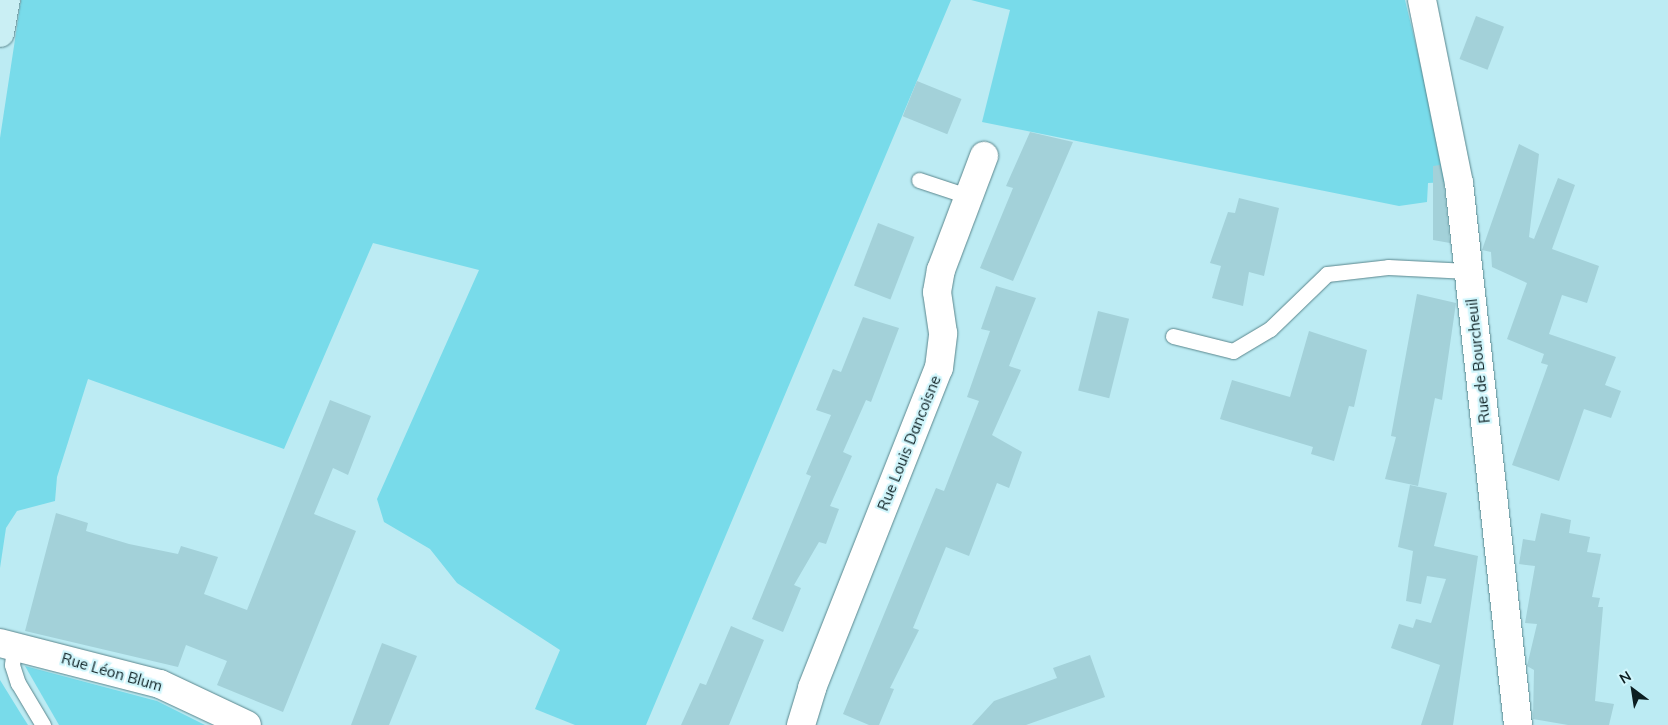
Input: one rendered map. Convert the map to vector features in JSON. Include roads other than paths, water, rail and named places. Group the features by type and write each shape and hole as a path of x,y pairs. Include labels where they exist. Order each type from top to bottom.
{"main road":[{"path":"0,33 6,0"}],"street":[{"name":"Rue de Bourcheuil","path":"1422,0 1459,183 1518,725"},
{"name":"Rue Louis Dancoisne","path":"801,725 812,688 939,368 943,334 937,292 967,196 984,156"},
{"name":"Rue Léon Blum","path":"7,645 160,684 247,725"}],"lane":[{"path":"919,180 967,196"},
{"path":"1173,336 1233,350 1270,328 1328,274 1388,267 1468,271"},
{"path":"7,645 18,684 43,725"}]}
